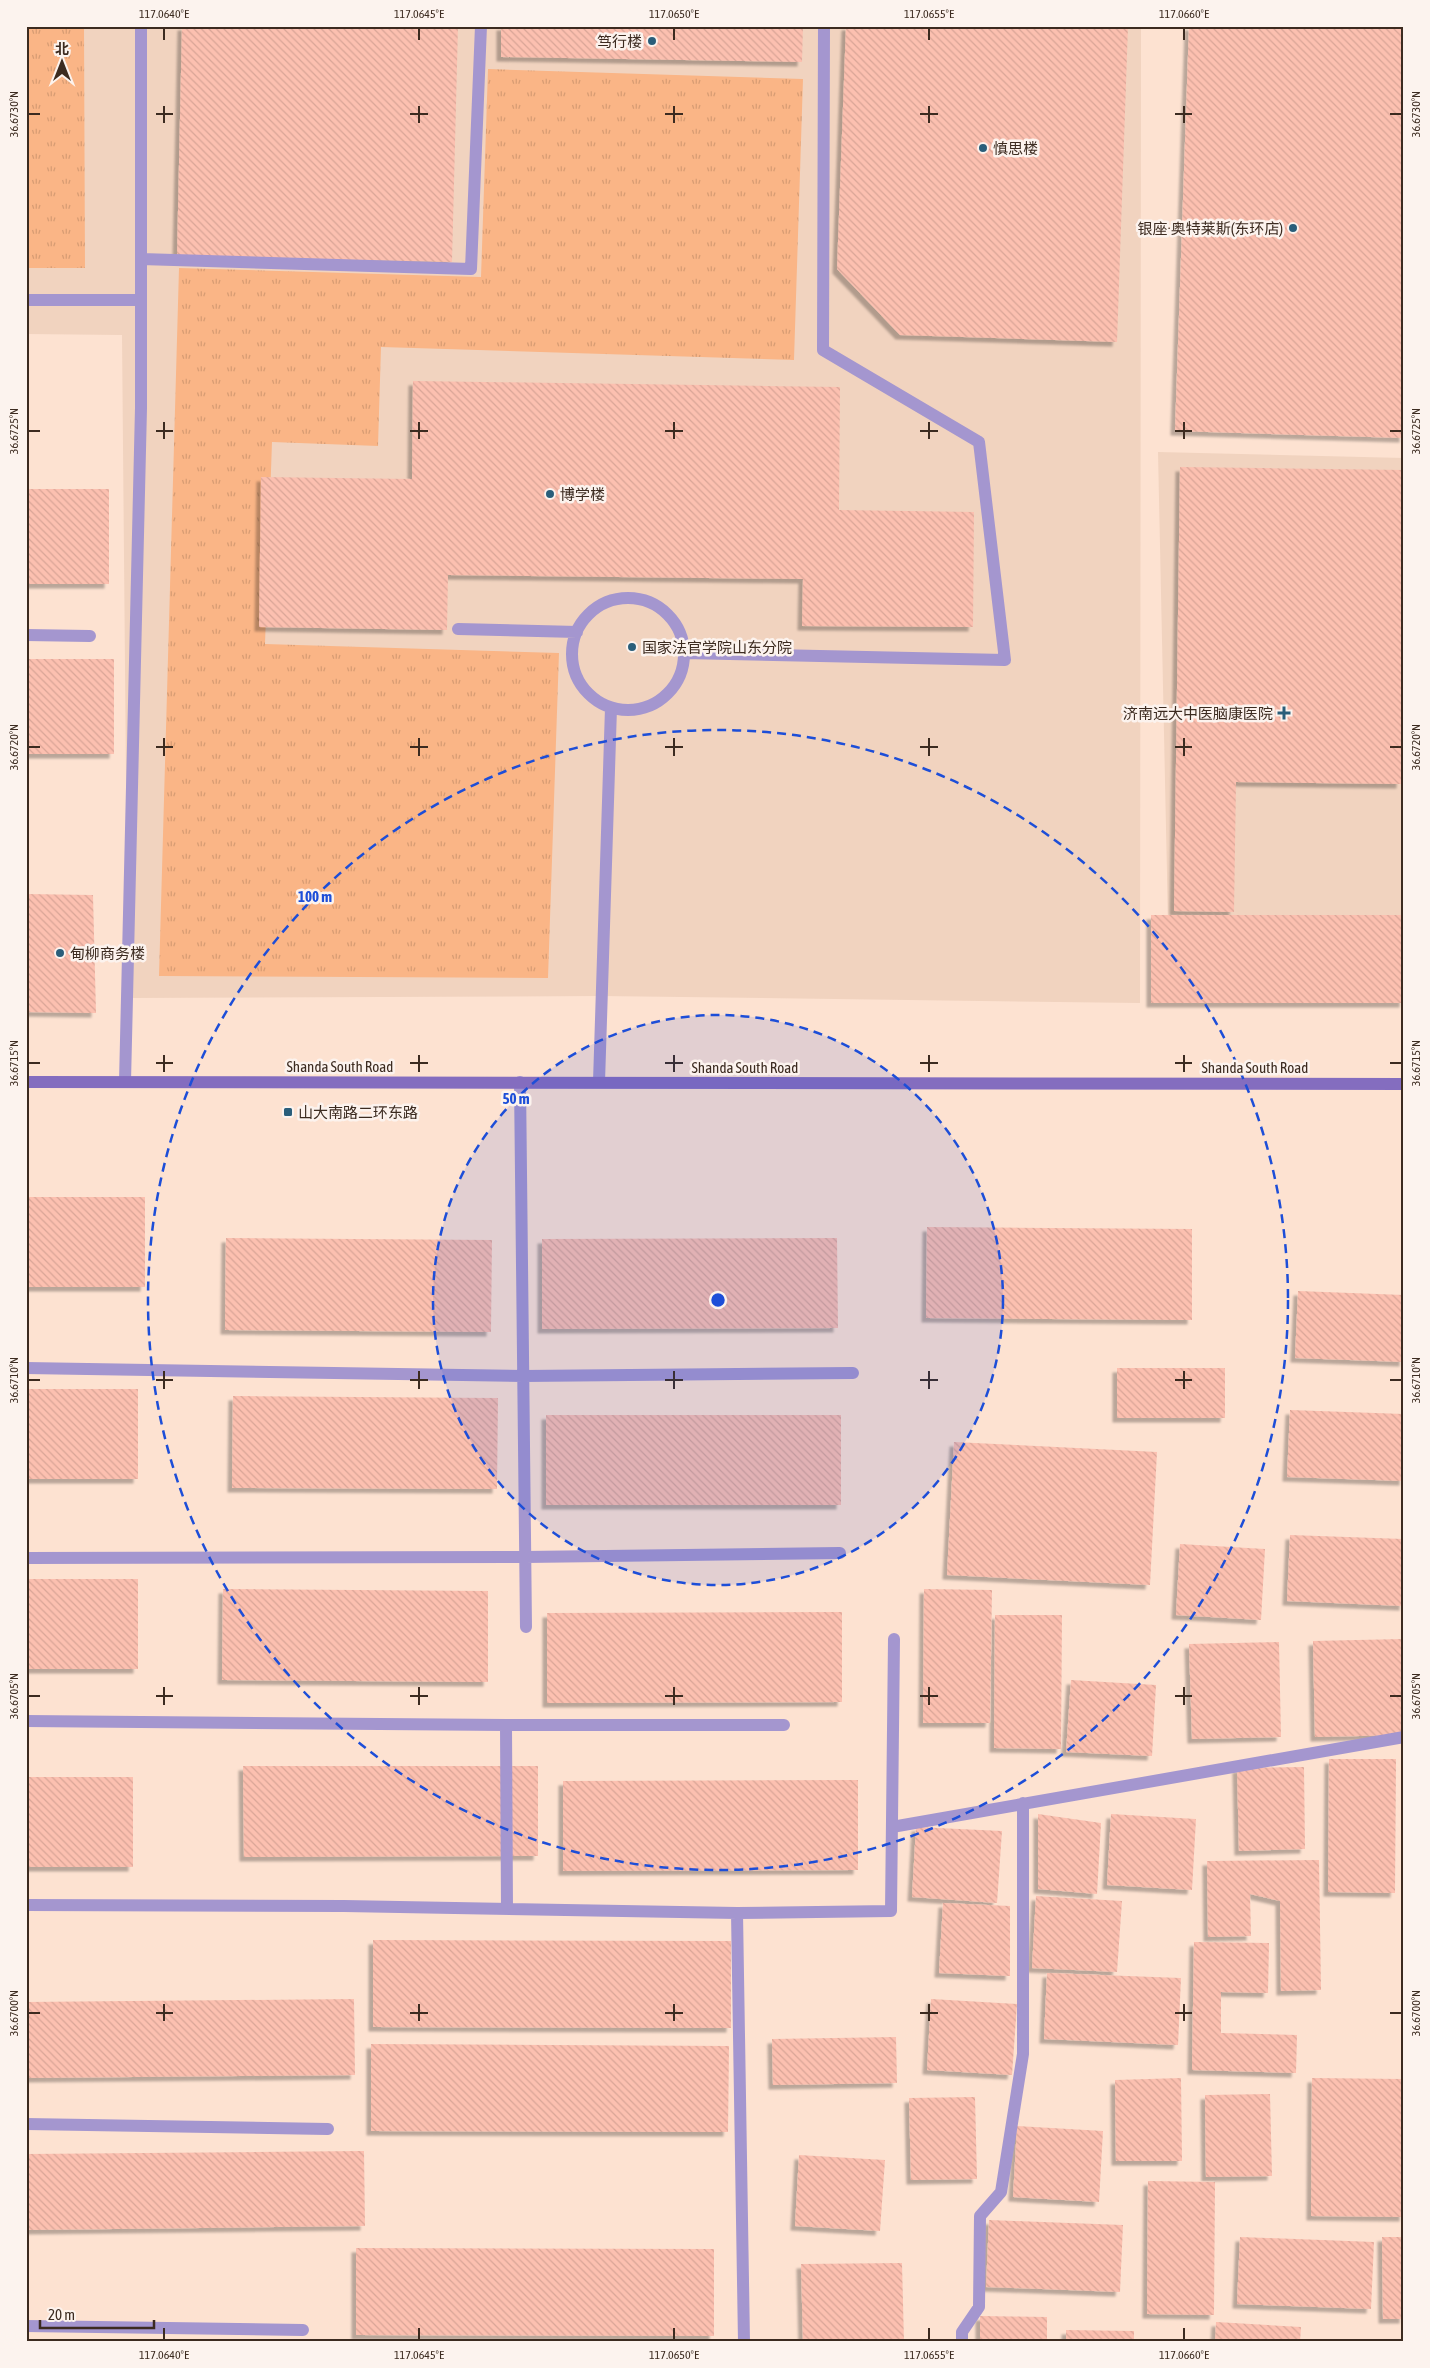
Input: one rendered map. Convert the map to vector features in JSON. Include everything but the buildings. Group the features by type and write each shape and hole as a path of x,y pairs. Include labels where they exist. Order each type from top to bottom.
{"main road":[{"name":"Shanda South Road","path":"26,1082 1404,1084"}],"street":[{"path":"124,1082 141,408 141,26"},
{"path":"141,259 471,269 481,26"},
{"path":"684,653 1005,660 979,442 823,350 824,26"},
{"path":"26,300 141,300"},
{"path":"620,599 639,600 657,606 671,618 681,634 684,653 682,670 674,686 662,699 646,707 629,710 611,708 594,700 582,686 574,669 572,650 577,632 587,616 602,605 620,599"},
{"path":"458,629 577,632"},
{"path":"26,635 90,636"},
{"path":"599,1082 611,708"},
{"path":"520,1082 526,1627"},
{"path":"26,1368 523,1376 853,1373"},
{"path":"26,1558 525,1557 840,1553"},
{"path":"26,1905 344,1906 737,1913 891,1911 894,1639"},
{"path":"26,1721 784,1725"},
{"path":"506,1725 507,1909"},
{"path":"892,1827 1404,1737"},
{"path":"962,2342 962,2332 979,2307 980,2216 1001,2192 1023,2054 1023,1803"},
{"path":"737,1913 744,2342"},
{"path":"26,2124 328,2129"},
{"path":"26,2326 303,2330"}],"shaded area":[{"name":"国家法官学院山东分院","path":"26,26 1141,26 1140,1003 601,996 128,998 122,335 26,334"},
{"name":"济南远大中医脑康医院","path":"1158,452 1404,458 1404,968 1169,968"}],"green space":[{"path":"26,26 84,26 85,268 26,268"},
{"path":"488,69 803,79 794,360 381,347 378,446 272,442 265,644 559,653 548,978 159,976 179,268 481,277"}],"place":[{"name":"笃行楼","path":"652,41"},
{"name":"慎思楼","path":"983,148"},
{"name":"银座·奥特莱斯(东环店)","path":"1293,228"},
{"name":"博学楼","path":"550,494"},
{"name":"国家法官学院山东分院","path":"632,647"},
{"name":"济南远大中医脑康医院","path":"1284,713"},
{"name":"甸柳商务楼","path":"60,953"},
{"name":"山大南路二环东路","path":"288,1112"}]}
